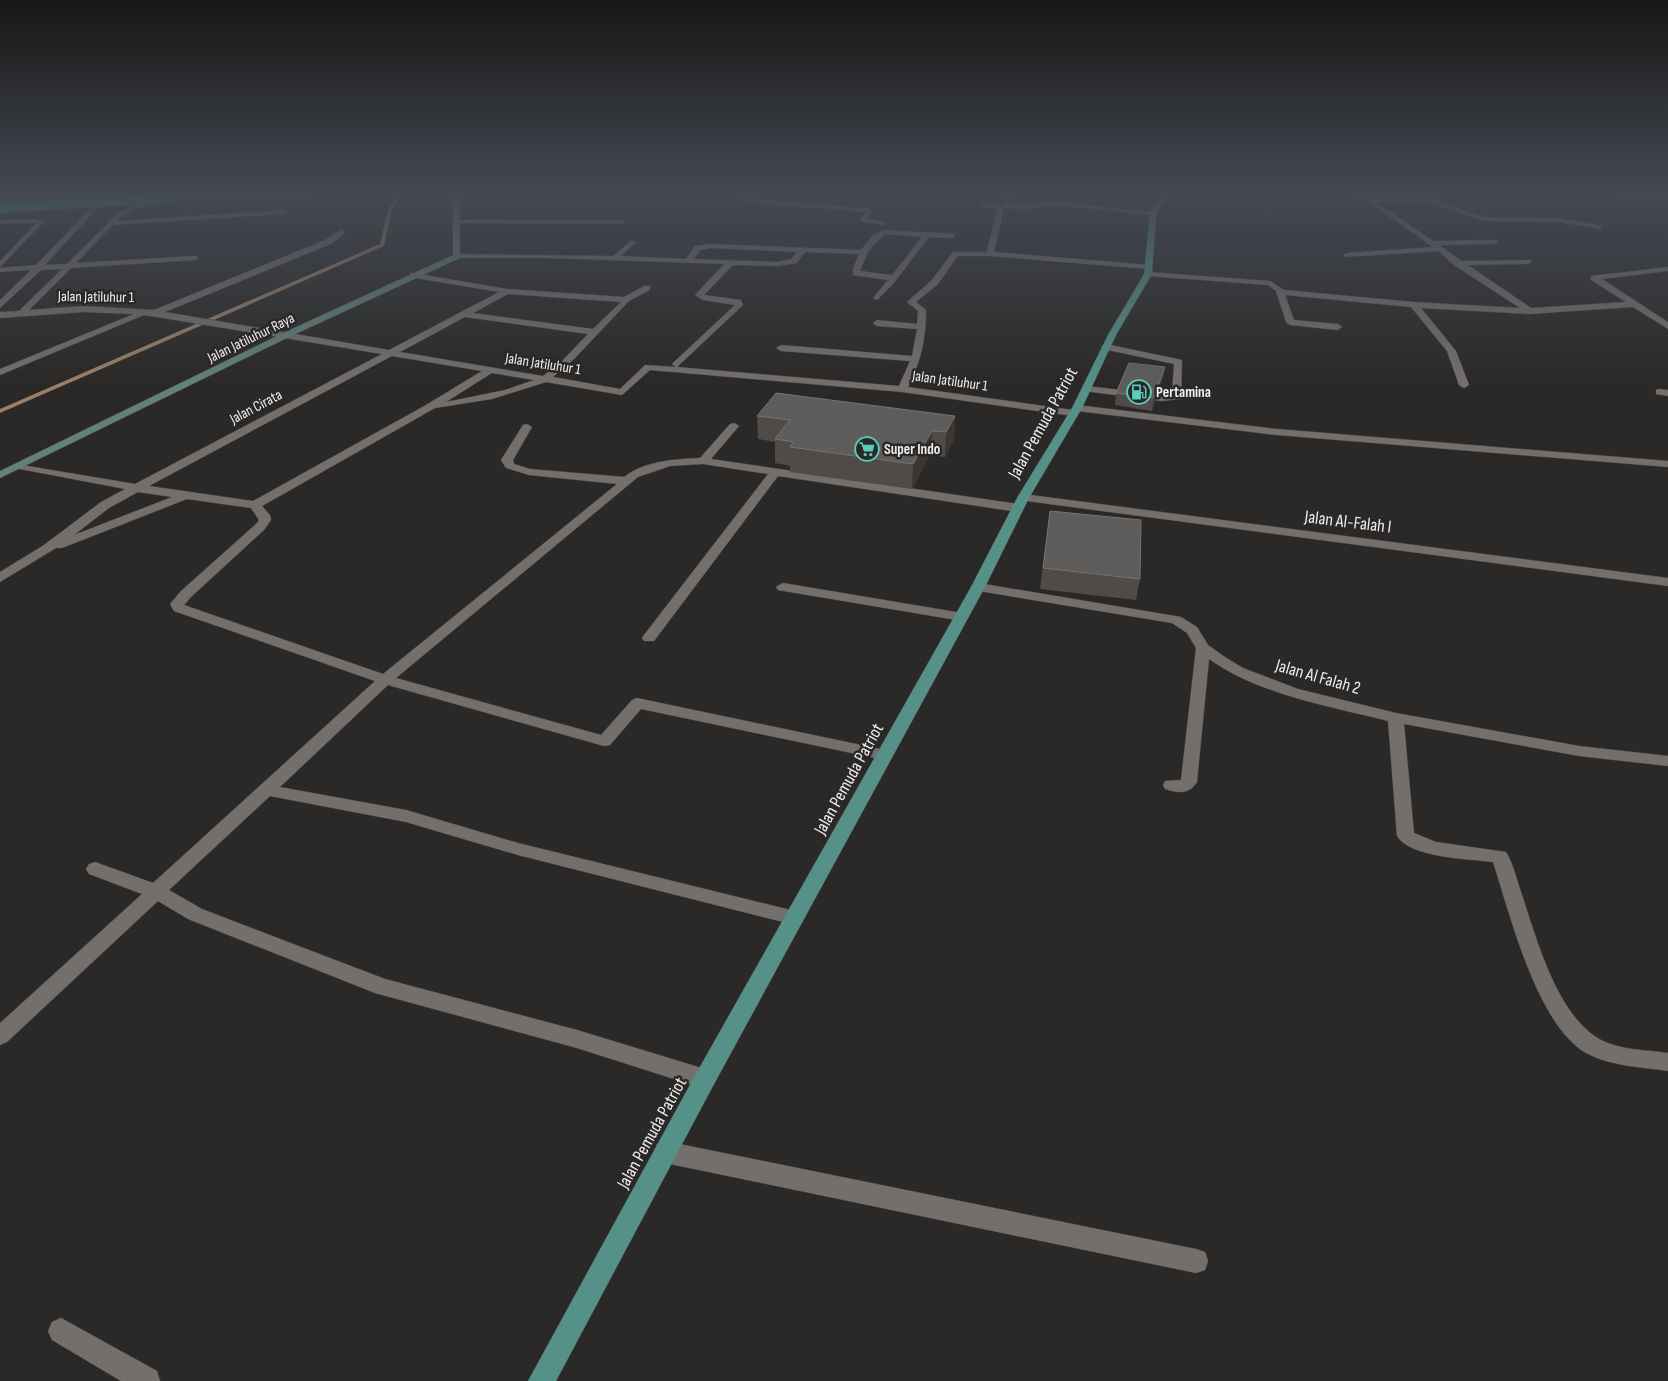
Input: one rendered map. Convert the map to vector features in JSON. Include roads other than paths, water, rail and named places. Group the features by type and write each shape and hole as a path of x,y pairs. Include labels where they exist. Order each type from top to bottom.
{"main road":[{"name":"Jalan Pemuda Patriot","path":"541,1381 705,1079 962,617 1021,503 1087,389 1106,347 1149,271 1150,255"}],"street":[{"path":"0,266 10,255"},
{"path":"0,305 50,255"},
{"path":"0,321 21,314 78,255"},
{"path":"0,372 294,255"},
{"path":"688,261 692,255"},
{"path":"457,256 616,258 788,264 796,260 799,255"},
{"path":"863,255 856,273 894,278"},
{"path":"878,298 911,255"},
{"path":"902,389 916,358 922,327 922,310 911,302 934,283 955,255"},
{"path":"1004,255 1267,283 1280,292 1414,305 1529,311 1635,304"},
{"path":"1448,255 1529,311"},
{"name":"Jalan Jatiluhur Raya","path":"0,476 286,336 457,256"},
{"path":"0,270 195,258"},
{"path":"1457,263 1528,262"},
{"path":"677,364 739,305 738,302 703,298 699,295 730,263"},
{"path":"1668,270 1594,278 1668,326"},
{"path":"413,275 507,291 625,300 647,288"},
{"name":"Jalan Cirata","path":"48,548 89,515 136,488 507,291"},
{"path":"1280,292 1290,322 1338,327"},
{"path":"430,406 508,391 544,379 574,355 626,303 625,300"},
{"path":"1414,305 1452,351 1464,385"},
{"name":"Jalan Jatiluhur 1","path":"0,315 83,309 150,313 622,392 648,367 902,389 1075,411 1277,432 1668,464"},
{"path":"466,314 595,332"},
{"path":"877,323 922,327"},
{"path":"1087,389 1161,398 1177,397 1179,362 1106,347"},
{"path":"781,348 916,358"},
{"path":"20,466 136,488 255,505 430,406 489,370"},
{"path":"702,461 734,426"},
{"path":"527,427 507,460 510,466 529,472 626,481"},
{"name":"Jalan Al-Falah I","path":"0,1036 385,680 626,481 634,475 669,462 702,461 1021,503 1668,582"},
{"path":"649,638 775,472"},
{"path":"0,578 48,548 187,495"},
{"path":"255,505 264,515 265,520 260,527 186,594 177,604 179,608 385,680 604,740 637,703 885,755"},
{"path":"783,587 962,617"},
{"name":"Jalan Al Falah 2","path":"978,587 1176,620 1192,630 1203,648 1238,671 1293,692 1396,718 1579,752 1668,761"},
{"path":"1171,785 1183,787 1189,782 1203,648"},
{"path":"1396,718 1406,836 1413,843 1426,846 1500,856 1546,986 1566,1023 1579,1038 1594,1046 1619,1055 1668,1062"},
{"path":"267,790 406,816 518,849 794,918"},
{"path":"95,869 157,892 195,914 382,988 577,1039 705,1079"},
{"path":"665,1152 1196,1261"},
{"path":"61,1331 146,1381"}],"waterway":[{"path":"0,411 358,255"}],"place":[{"name":"Pertamina","path":"1139,392"},
{"name":"Super Indo","path":"867,449"}]}
